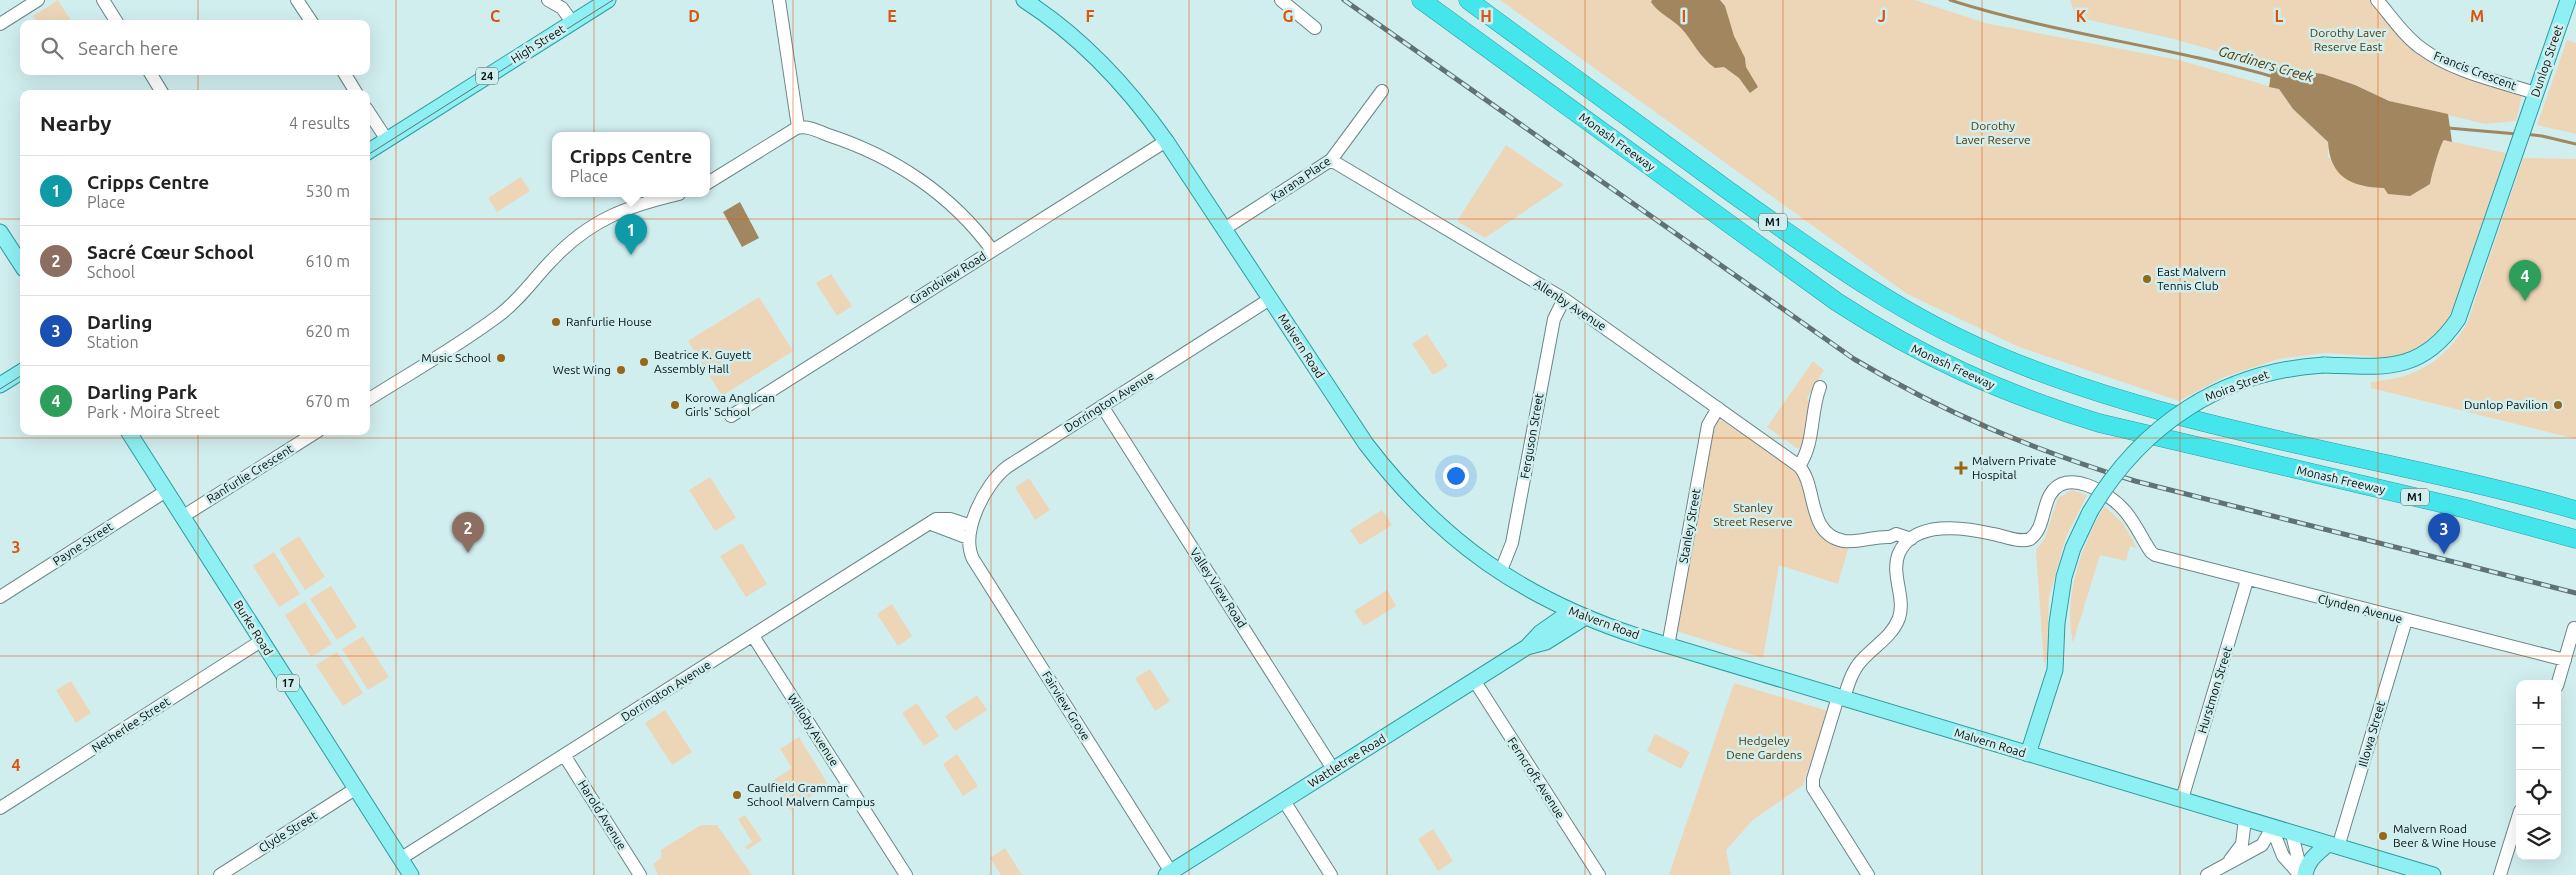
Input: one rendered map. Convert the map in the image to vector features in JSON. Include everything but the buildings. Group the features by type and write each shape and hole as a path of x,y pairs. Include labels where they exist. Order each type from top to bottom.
{"highway":[{"name":"Monash Freeway","path":"1421,0 1837,302 1910,347 1964,374 2041,405 2099,423 2466,509 2576,539"},
{"name":"M1","path":"1468,0 1803,244 1894,303 1975,346 2054,378 2169,412 2475,483 2576,510"}],"main road":[{"name":"High Street","path":"370,151 608,0"},
{"name":"Malvern Road","path":"1024,0 1072,35 1109,69 1140,104 1361,437 1389,474 1439,526 1500,573 1577,615 1668,646 2433,875"},
{"name":"Dunlop Street","path":"2526,121 2568,0"},
{"name":"Moira Street","path":"2028,754 2055,670 2057,623 2064,577 2073,548 2090,512 2112,477 2137,447 2183,410 2218,392 2252,378 2293,368 2324,365 2393,366 2430,351 2447,335 2458,319 2526,121"},
{"path":"0,232 20,263"},
{"path":"0,386 20,373"},
{"name":"Burke Road","path":"131,435 411,875"},
{"name":"Wattletree Road","path":"1169,873 1527,647 1540,633 1577,615"},
{"path":"2302,875 2306,865 2333,846"}],"street":[{"path":"0,24 38,0"},
{"path":"103,0 116,20"},
{"path":"298,0 310,20"},
{"path":"548,0 562,8 572,22"},
{"path":"779,0 798,127"},
{"path":"1281,0 1315,28"},
{"name":"Francis Crescent","path":"2377,0 2412,41 2433,56 2468,71 2536,94"},
{"path":"151,75 161,90"},
{"path":"345,75 355,90"},
{"name":"Karana Place","path":"1224,229 1331,160 1382,91"},
{"path":"370,114 387,140"},
{"path":"710,182 798,127 849,142 904,168 955,208 992,250"},
{"name":"Grandview Road","path":"731,416 1166,141"},
{"name":"Allenby Avenue","path":"1331,160 1564,299 1799,466 1806,476 1818,521 1830,535 1846,541 1890,537 1896,534 1911,539"},
{"path":"370,398 499,316 520,297 554,258 594,225 625,208 668,197"},
{"name":"Dorrington Avenue","path":"400,859 931,524 970,532 988,488 998,474 1270,299"},
{"name":"Ferguson Street","path":"1500,573 1511,548 1554,319 1564,299"},
{"path":"1799,466 1807,451 1814,404 1820,387"},
{"name":"Valley View Road","path":"1102,406 1333,769"},
{"name":"Stanley Street","path":"1668,646 1708,425 1718,408"},
{"name":"Ranfurlie Crescent","path":"182,517 312,435"},
{"name":"Clynden Avenue","path":"1911,539 1926,531 1960,528 2016,540 2030,540 2037,532 2052,491 2062,483 2073,481 2090,487 2123,508 2150,550 2156,555 2247,580 2565,660"},
{"name":"Payne Street","path":"0,597 166,491"},
{"name":"Fairview Grove","path":"970,532 973,559 1169,873"},
{"path":"1890,537 1891,544 1899,554"},
{"path":"1868,875 1813,788 1813,779 1841,698 1856,667 1888,635 1899,617 1896,567 1899,554 1911,539"},
{"name":"Hurstmon Street","path":"2182,799 2247,580"},
{"name":"Illowa Street","path":"2333,846 2406,620"},
{"path":"2559,680 2574,628"},
{"name":"Willoby Avenue","path":"753,636 906,875"},
{"name":"Netherlee Street","path":"0,808 261,641"},
{"name":"Ferncroft Avenue","path":"1474,680 1599,875"},
{"name":"Harold Avenue","path":"564,755 640,875"},
{"name":"Clyde Street","path":"220,875 356,789"},
{"path":"1284,801 1331,875"},
{"path":"2500,875 2518,815"},
{"path":"2229,862 2242,844 2245,819"},
{"path":"2272,828 2280,851 2290,866 2302,875"},
{"path":"2207,875 2229,862 2248,855 2262,845 2272,828"},
{"path":"2292,834 2302,875"}],"green space":[{"path":"58,0 70,20 36,20 33,16"},
{"name":"Dorothy Laver Reserve","path":"1500,0 1915,0 1985,23 2179,60 2279,89 2293,109 2328,142 2328,157 2376,188 2384,188 2432,170 2441,143 2444,140 2506,153 2456,302 2444,326 2430,341 2411,353 2392,358 2325,353 2279,359 2224,377 2179,401 2019,347 1907,294"},
{"name":"Dorothy Laver Reserve East","path":"2070,0 2370,0 2400,35 2426,58 2436,64 2522,95 2516,121 2485,124 2389,101 2355,85 2323,74 2272,67 2174,39 2076,17"},
{"path":"2567,40 2576,43 2576,134 2537,125"},
{"path":"1506,145 1564,185 1485,238 1457,221"},
{"path":"2523,158 2576,159 2576,439 2371,388 2371,382 2402,376 2428,365 2440,357 2459,335 2468,321"},
{"path":"521,177 530,191 497,212 488,198"},
{"path":"831,274 852,306 837,316 816,283"},
{"path":"759,297 793,351 722,396 688,341"},
{"path":"1427,334 1448,366 1433,375 1412,344"},
{"path":"1813,361 1824,370 1807,398 1810,403 1801,447 1798,449 1767,427"},
{"name":"Stanley Street Reserve","path":"1721,420 1787,463 1799,474 1813,522 1849,546 1838,584 1779,565 1763,658 1676,631 1712,430 1716,422"},
{"path":"710,477 736,518 715,531 689,490"},
{"path":"1029,478 1050,510 1035,520 1015,487"},
{"path":"2072,490 2087,495 2066,537 2049,597 2047,657 2044,665 2036,550 2045,538 2058,498"},
{"path":"2104,506 2123,523 2137,548 2130,546 2126,561 2100,555 2073,643 2070,607 2076,572 2088,538"},
{"path":"1382,510 1392,525 1360,545 1350,530"},
{"path":"299,536 325,577 305,590 279,549"},
{"path":"742,543 767,584 746,597 720,556"},
{"path":"274,552 300,594 279,607 253,566"},
{"path":"331,586 357,627 337,640 310,599"},
{"path":"1387,590 1396,606 1364,626 1354,611"},
{"path":"305,602 332,644 311,657 285,615"},
{"path":"892,604 912,636 898,646 877,614"},
{"path":"363,636 389,677 368,690 342,649"},
{"path":"337,652 363,693 343,706 316,665"},
{"path":"1150,669 1170,701 1155,711 1135,678"},
{"path":"71,681 91,713 76,723 56,690"},
{"name":"Hedgeley Dene Gardens","path":"1734,683 1828,711 1803,785 1753,820 1726,850 1731,875 1669,875"},
{"path":"977,695 987,710 955,731 945,716"},
{"path":"917,703 939,736 924,746 902,713"},
{"path":"665,710 692,752 672,765 645,723"},
{"path":"1655,734 1690,752 1681,769 1647,751"},
{"path":"799,737 828,784 790,811 772,781 792,768 780,749"},
{"path":"957,754 978,786 963,796 943,764"},
{"path":"745,815 762,840 747,850 745,847 752,842 738,819"},
{"path":"701,825 717,825 752,875 658,875 653,864 661,858 661,850"},
{"path":"1433,829 1453,861 1438,871 1418,839"},
{"path":"1005,848 1022,875 1001,875 990,858"}],"shaded area":[{"path":"1652,0 1720,0 1725,6 1734,36 1745,58 1746,67 1758,87 1750,93 1739,78 1724,67 1715,68 1710,64 1681,28 1658,10 1651,2"},
{"path":"2272,67 2323,74 2355,85 2389,101 2448,114 2452,142 2444,140 2442,143 2430,184 2410,196 2388,194 2384,188 2362,185 2344,178 2333,164 2328,142 2293,109 2279,89 2269,87"},
{"path":"740,202 759,238 742,247 723,212"}],"waterway":[{"name":"Gardiners Creek","path":"1950,0 2030,22 2234,66 2274,77"},
{"name":"Gardiners Creek","path":"2448,128 2517,134"},
{"name":"Gardiners Creek","path":"2525,134 2576,144"}],"tram line":[{"path":"370,153 613,0"},
{"path":"0,389 20,376"}],"railway":[{"path":"1344,0 1854,359 1956,413 2025,443 2135,481 2576,593"}],"place":[{"name":"Cripps Centre","path":"631,255"},
{"name":"East Malvern Tennis Club","path":"2147,279"},
{"name":"Darling Park","path":"2525,301"},
{"name":"Ranfurlie House","path":"556,322"},
{"name":"Music School","path":"501,358"},
{"name":"Beatrice K. Guyett Assembly Hall","path":"644,362"},
{"name":"West Wing","path":"621,370"},
{"name":"Korowa Anglican Girls' School","path":"675,405"},
{"name":"Dunlop Pavilion","path":"2558,405"},
{"name":"Malvern Private Hospital","path":"1961,468"},
{"name":"Sacré Cœur School","path":"468,553"},
{"name":"Darling","path":"2444,554"},
{"name":"Caulfield Grammar School Malvern Campus","path":"737,795"},
{"name":"Malvern Road Beer & Wine House","path":"2383,836"}]}
